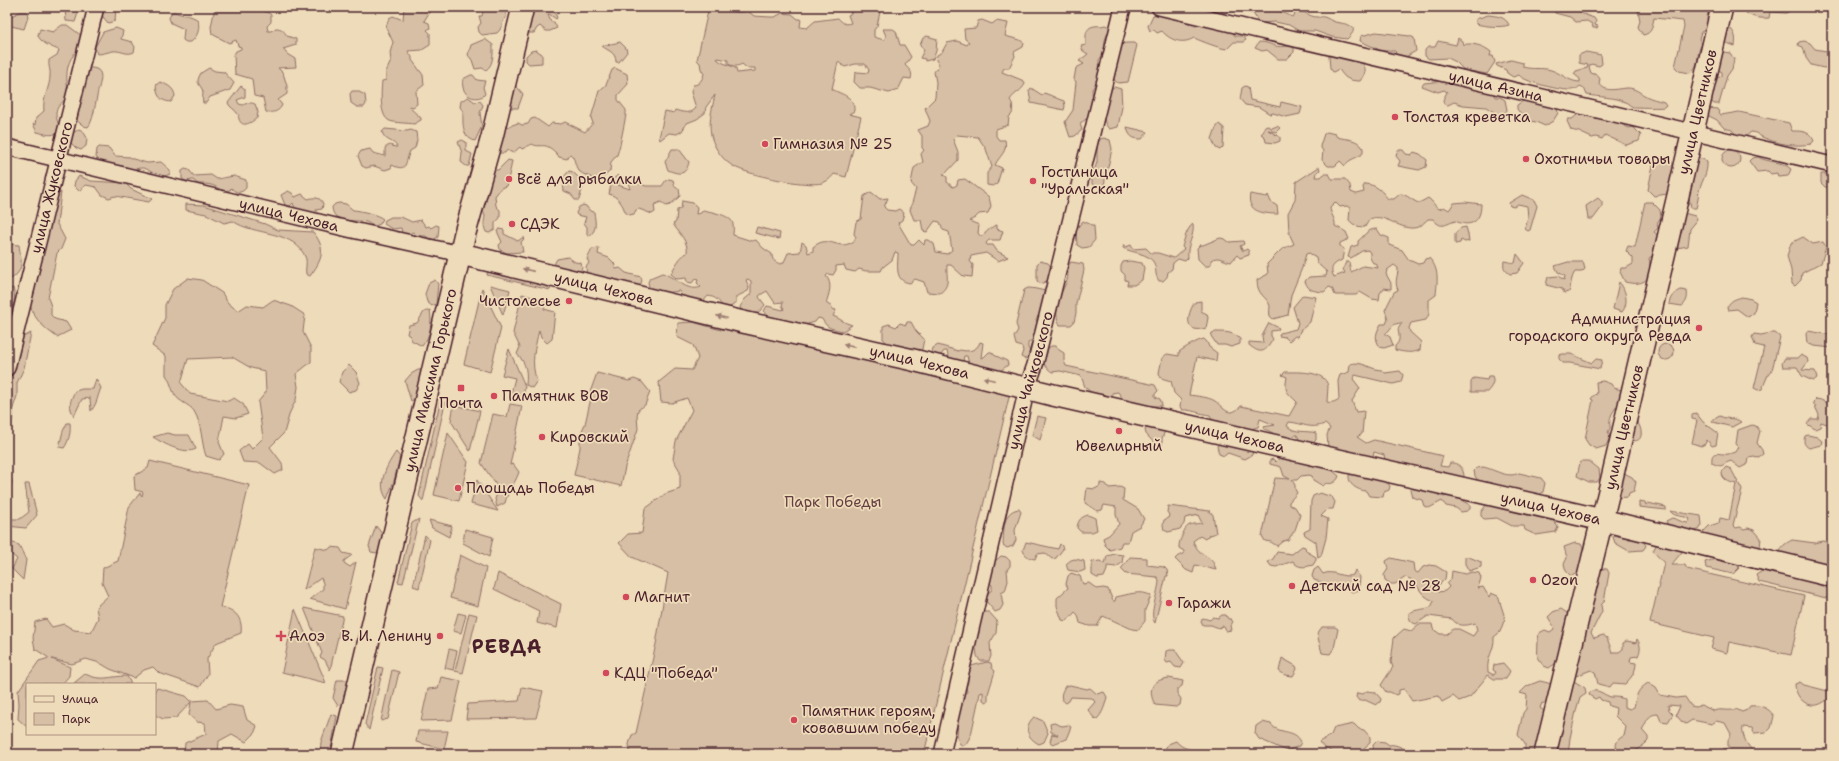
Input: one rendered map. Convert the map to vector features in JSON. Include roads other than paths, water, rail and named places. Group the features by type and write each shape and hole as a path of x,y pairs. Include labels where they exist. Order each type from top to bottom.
{"street":[{"name":"улица Жуковского","path":"7,368 96,7"},
{"name":"улица Максима Горького","path":"342,754 461,254 492,137 523,7"},
{"name":"улица Чайковского","path":"942,754 1027,388 1035,365 1123,7"},
{"name":"улица Азина","path":"1160,7 1832,165"},
{"name":"улица Цветников","path":"1545,754 1602,520 1722,7"},
{"name":"улица Чехова","path":"7,147 743,322 1602,520 1832,576"}],"place":[{"name":"Толстая креветка","path":"1395,117"},
{"name":"Гимназия № 25","path":"765,144"},
{"name":"Охотничьи товары","path":"1526,159"},
{"name":"Всё для рыбалки","path":"509,179"},
{"name":"Гостиница \"Уральская\"","path":"1033,181"},
{"name":"СДЭК","path":"512,224"},
{"name":"Чистолесье","path":"569,301"},
{"name":"Администрация городского округа Ревда","path":"1699,328"},
{"name":"Почта","path":"461,388"},
{"name":"Памятник ВОВ","path":"494,396"},
{"name":"Ювелирный","path":"1119,431"},
{"name":"Кировский","path":"542,437"},
{"name":"Площадь Победы","path":"458,488"},
{"name":"Ozon","path":"1533,580"},
{"name":"Детский сад № 28","path":"1292,586"},
{"name":"Магнит","path":"626,597"},
{"name":"Гаражи","path":"1169,603"},
{"name":"Алоэ","path":"281,636"},
{"name":"В. И. Ленину","path":"440,636"},
{"name":"КДЦ \"Победа\"","path":"606,673"},
{"name":"Памятник героям, ковавшим победу","path":"794,720"}],"district":[{"name":"РЕВДА","path":"507,646"}],"park label":[{"name":"Парк Победы","path":"833,502"}]}
